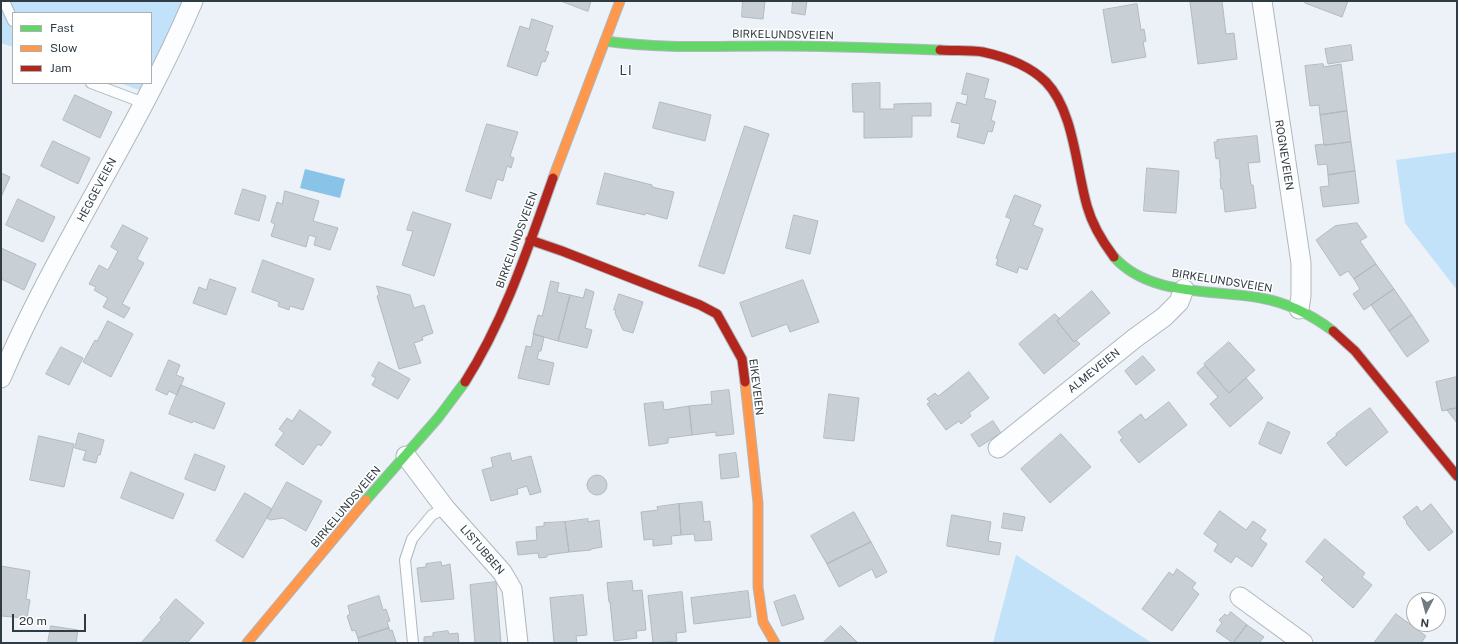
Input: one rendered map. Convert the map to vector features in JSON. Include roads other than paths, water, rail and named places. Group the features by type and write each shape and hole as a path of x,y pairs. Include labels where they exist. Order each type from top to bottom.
{"street":[{"name":"HEGGEVEIEN","path":"1,378 29,318 92,197 167,60 193,1"},
{"path":"605,41 620,1"},
{"name":"ROGNEVEIEN","path":"1262,1 1300,262 1301,296 1299,309"},
{"name":"BIRKELUNDSVEIEN","path":"247,643 363,503 434,424 476,364 495,328 511,292 605,41 654,47 778,46 982,52 1004,58 1034,71 1049,85 1060,104 1073,141 1087,207 1101,238 1113,256 1125,268 1143,278 1184,289 1262,298 1299,309 1318,320 1338,334 1355,351 1457,476"},
{"name":"EIKEVEIEN","path":"530,240 700,305 717,314 742,359 758,503 758,587 763,622 775,643"},
{"name":"ALMEVEIEN","path":"998,448 1164,317 1179,302 1184,289"},
{"name":"LISTUBBEN","path":"406,456 445,508 502,572 512,589 518,643"},
{"path":"1240,598 1303,643"}],"lane":[{"path":"4,1 12,19"},
{"path":"94,84 144,104"},
{"path":"413,643 405,560 412,539 432,515 445,508"}],"water":[{"path":"305,169 345,179 340,198 300,188"}],"district":[{"name":"LI","path":"626,71"}]}
